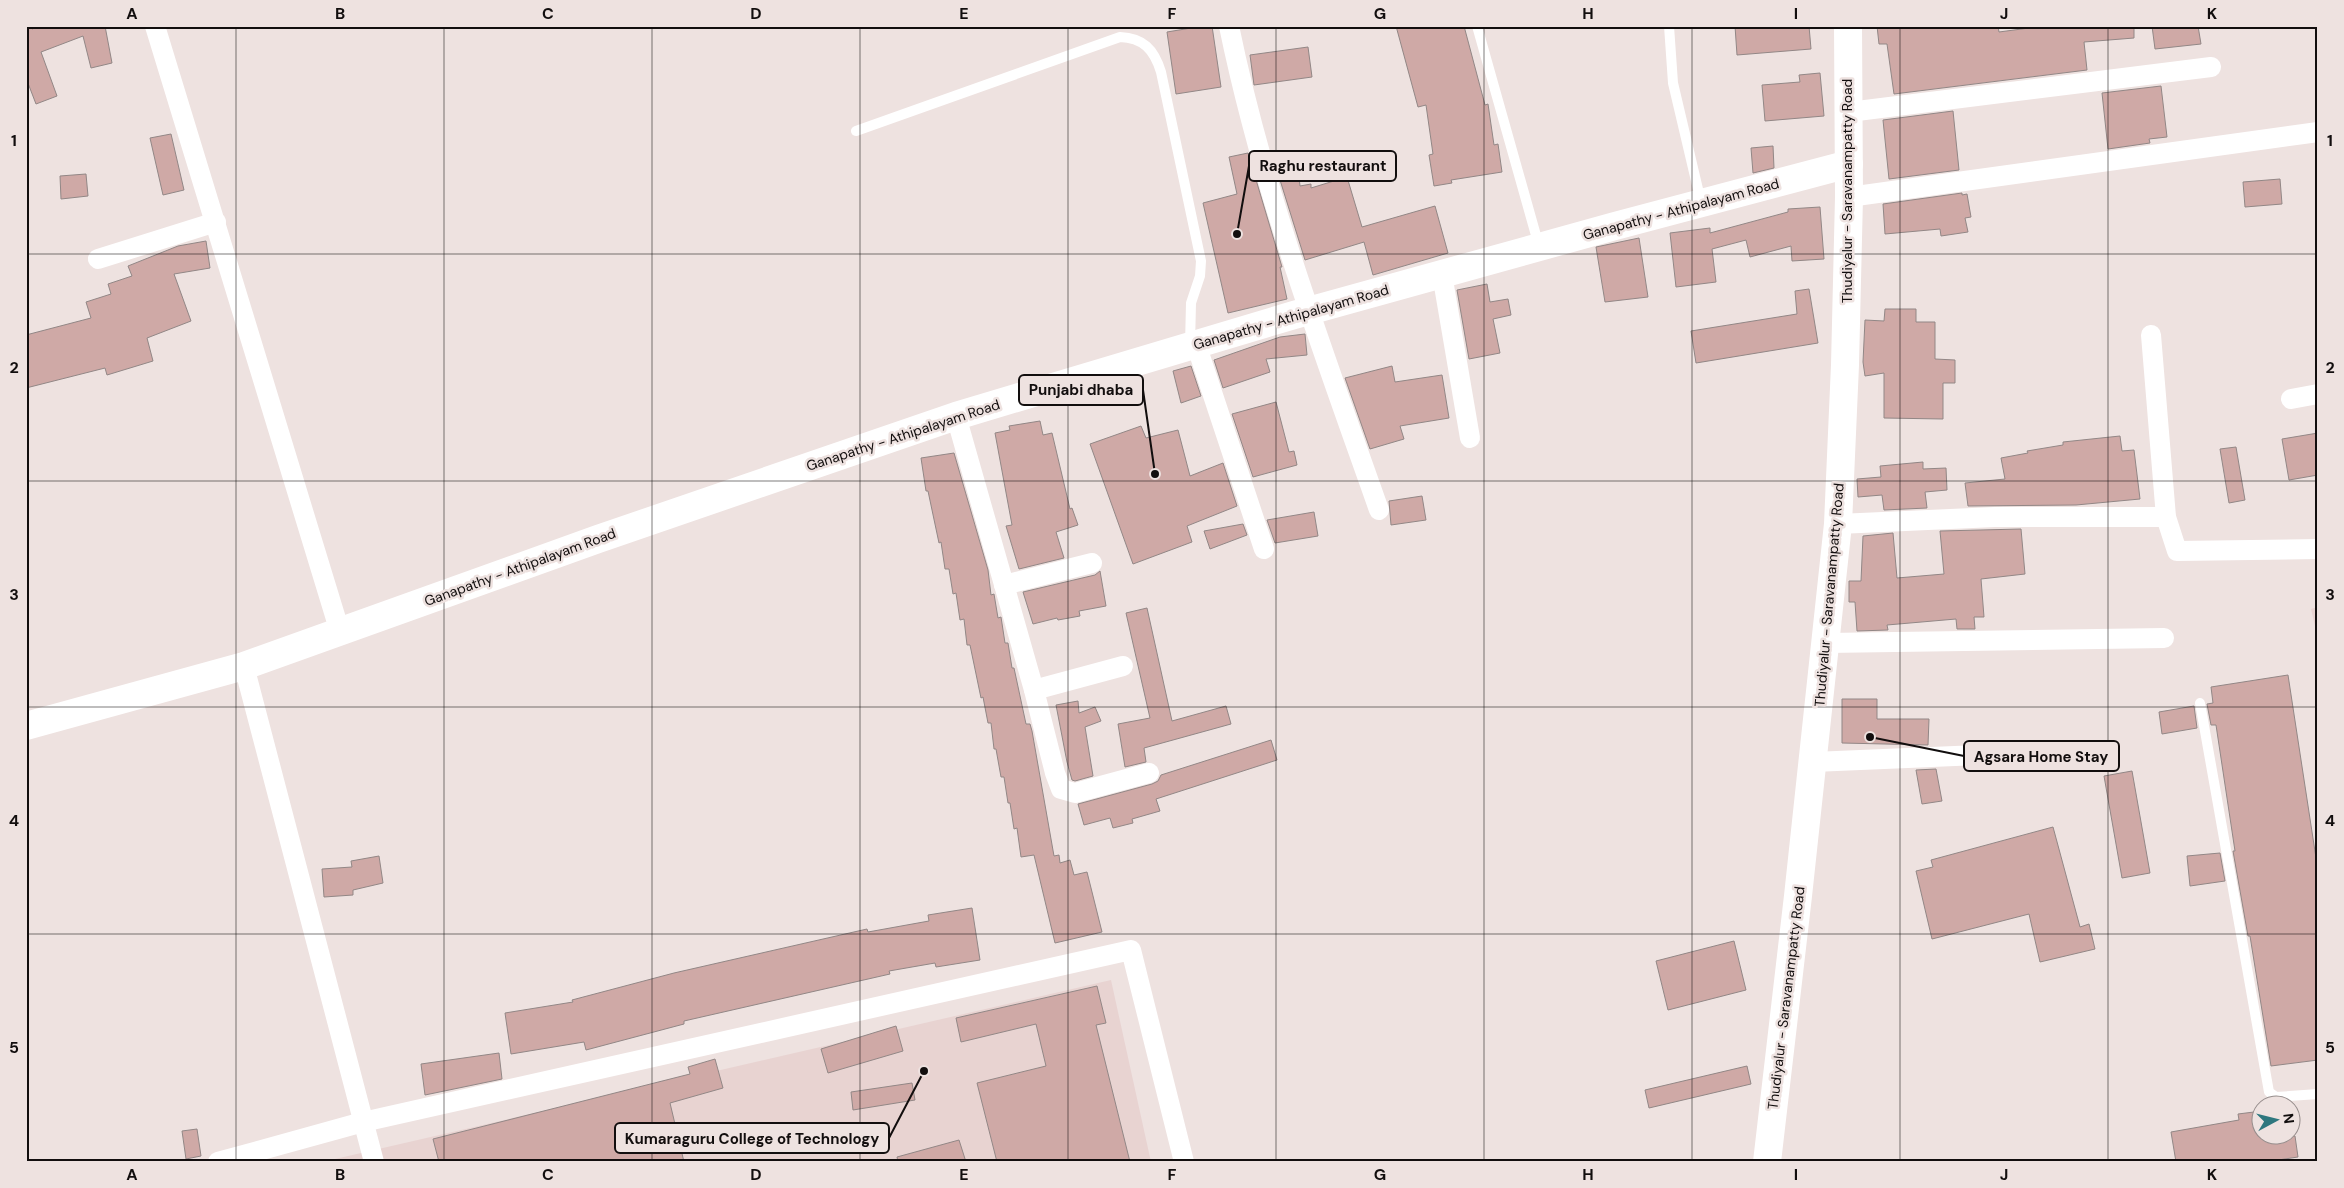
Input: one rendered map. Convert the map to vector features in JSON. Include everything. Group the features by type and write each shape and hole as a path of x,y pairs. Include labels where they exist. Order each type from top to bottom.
{"main road":[{"name":"Thudiyalur - Saravanampatty Road","path":"1767,1162 1838,524 1845,365 1849,197 1848,26"},
{"name":"Ganapathy - Athipalayam Road","path":"26,726 244,666 598,539 956,416 1309,311 1849,164"}],"street":[{"path":"155,26 340,632"},
{"path":"1229,26 1244,98 1309,311 1379,510"},
{"path":"1849,112 2211,67"},
{"path":"1849,197 2318,132"},
{"path":"98,259 216,222"},
{"path":"1442,274 1470,438"},
{"path":"2151,335 2166,517 2177,550 2318,549"},
{"path":"1193,345 1264,549"},
{"path":"2291,399 2318,394"},
{"path":"956,416 1061,789 1075,793 1150,773"},
{"path":"1838,524 1995,517 2166,517"},
{"path":"1004,585 1092,564"},
{"path":"1826,643 2164,638"},
{"path":"244,666 374,1162"},
{"path":"1034,690 1123,666"},
{"path":"1813,762 2026,753"},
{"path":"218,1162 363,1122 1131,950 1184,1162"}],"lane":[{"path":"1477,26 1539,247"},
{"path":"1669,26 1673,83 1701,203"},
{"path":"856,131 1120,37 1135,38 1148,47 1157,58 1201,261 1200,276 1191,303 1193,345"},
{"path":"2200,703 2269,1092 2276,1097 2318,1094"}],"shaded area":[{"path":"2318,607 2318,639 2311,609"},
{"path":"1111,980 1151,1162 322,1162"}],"building":[{"path":"26,26 31,26 32,29 41,26 105,26 112,63 91,68 83,36 41,52 57,96 36,104 26,78"},
{"path":"1212,26 1221,87 1176,94 1167,32"},
{"path":"1396,26 1464,26 1485,105 1488,104 1494,145 1498,144 1502,172 1451,180 1452,183 1434,186 1429,155 1433,154 1426,105 1418,107"},
{"path":"1735,26 1809,26 1811,49 1737,55"},
{"path":"1877,26 1998,26 1999,32 2044,26 2134,26 2134,38 2084,42 2087,70 1894,94 1887,44 1879,44"},
{"path":"2152,26 2198,26 2201,44 2155,49"},
{"path":"1308,47 1312,77 1254,85 1250,55"},
{"path":"1820,73 1824,116 1765,121 1762,85 1800,82 1799,75"},
{"path":"2161,86 2167,137 2149,139 2150,143 2108,149 2102,93"},
{"path":"1953,111 1959,170 1889,179 1883,120"},
{"path":"171,134 184,190 163,195 150,138"},
{"path":"1773,146 1774,168 1753,173 1751,148"},
{"path":"1248,153 1282,267 1280,267 1287,299 1228,313 1203,203 1237,194 1229,157"},
{"path":"86,174 88,196 61,199 60,176"},
{"path":"1299,177 1300,186 1311,184 1311,188 1347,177 1362,227 1435,206 1448,253 1373,275 1364,242 1305,260 1280,180"},
{"path":"2280,179 2282,204 2245,207 2243,182"},
{"path":"1962,193 1962,195 1967,194 1971,217 1965,218 1968,232 1941,236 1940,229 1885,234 1883,204"},
{"path":"1820,207 1824,259 1792,261 1791,246 1750,257 1746,240 1712,249 1716,282 1676,287 1670,233 1710,228 1710,233 1788,212 1788,209"},
{"path":"1639,238 1648,297 1605,302 1596,247"},
{"path":"206,241 210,268 174,274 191,321 147,338 153,361 107,375 105,368 26,388 26,335 91,318 86,302 111,294 108,284 132,276 128,266 178,246"},
{"path":"1487,284 1490,302 1508,299 1511,315 1493,319 1500,353 1469,359 1457,290"},
{"path":"1809,289 1818,343 1696,363 1691,331 1797,314 1795,291"},
{"path":"1885,309 1916,309 1916,322 1935,322 1935,359 1955,360 1955,383 1943,383 1943,419 1884,418 1884,373 1865,376 1863,362 1865,320 1884,321"},
{"path":"1305,334 1307,355 1266,359 1270,372 1223,388 1214,360 1280,337"},
{"path":"1191,366 1201,396 1181,403 1173,371"},
{"path":"1392,366 1395,382 1442,375 1449,418 1400,426 1404,439 1370,449 1345,378"},
{"path":"1276,402 1289,452 1294,451 1297,465 1253,477 1232,414"},
{"path":"1040,421 1043,435 1052,433 1070,509 1072,508 1078,525 1056,532 1064,558 1019,569 1006,526 1012,525 995,433 1010,430 1009,426"},
{"path":"1141,426 1146,438 1178,430 1190,476 1223,463 1237,506 1187,526 1192,542 1133,564 1090,444"},
{"path":"2318,433 2318,475 2289,480 2282,439"},
{"path":"2120,436 2122,451 2134,450 2140,499 2076,505 1968,506 1965,483 2005,479 2001,458 2028,453 2027,451 2063,445 2063,442"},
{"path":"2236,447 2245,500 2229,503 2220,449"},
{"path":"954,453 988,570 991,595 994,594 998,618 1001,617 1005,643 1008,643 1012,668 1014,668 1026,724 1030,724 1032,731 1054,856 1059,855 1060,863 1070,860 1074,875 1087,872 1102,932 1055,943 1034,855 1021,857 1017,828 1014,829 1004,777 1001,777 996,749 994,749 991,723 988,723 970,645 967,645 964,619 960,620 956,593 953,594 949,569 945,569 941,542 939,543 928,491 926,491 921,458"},
{"path":"1923,462 1923,469 1946,468 1947,490 1925,492 1927,508 1884,510 1882,495 1858,497 1857,479 1881,477 1880,466"},
{"path":"1422,496 1426,520 1391,525 1389,501"},
{"path":"1314,512 1318,536 1275,543 1267,520"},
{"path":"1243,524 1247,535 1210,549 1204,531"},
{"path":"2021,529 2025,574 1981,579 1984,617 1974,617 1975,629 1957,629 1956,619 1887,625 1888,630 1857,631 1855,602 1849,602 1849,581 1861,581 1863,536 1893,533 1897,578 1944,574 1940,531"},
{"path":"1100,571 1106,606 1079,611 1080,616 1058,620 1057,618 1033,624 1023,592 1095,575"},
{"path":"1147,608 1172,721 1226,706 1231,724 1144,748 1146,762 1125,767 1118,724 1150,718 1126,613"},
{"path":"2288,675 2318,871 2318,1060 2271,1066 2250,936 2248,936 2233,851 2235,851 2216,725 2211,725 2207,704 2213,703 2211,687"},
{"path":"1842,699 1877,699 1877,719 1929,719 1928,745 1842,743"},
{"path":"1078,701 1079,713 1095,707 1101,721 1085,727 1093,776 1075,781 1072,780 1067,762 1056,705"},
{"path":"2194,706 2197,728 2162,734 2159,712"},
{"path":"1271,740 1277,760 1156,799 1160,811 1132,819 1133,823 1113,828 1110,818 1084,825 1078,804 1152,784 1158,781 1161,775"},
{"path":"1936,769 1942,801 1922,804 1916,770"},
{"path":"2132,771 2150,873 2122,878 2104,776"},
{"path":"2053,827 2080,927 2089,924 2095,949 2040,962 2029,914 1932,939 1916,871 1933,867 1931,860"},
{"path":"2220,853 2225,881 2190,886 2187,856"},
{"path":"379,856 383,883 353,890 353,895 324,897 322,869 352,867 351,861"},
{"path":"972,908 980,960 936,967 935,963 889,971 890,974 684,1021 684,1024 586,1050 584,1042 511,1054 505,1013 573,1002 572,1000 674,973 867,929 868,932 929,921 928,915"},
{"path":"1734,941 1746,990 1668,1010 1656,961"},
{"path":"1097,986 1106,1023 1096,1025 1130,1162 997,1162 977,1083 1046,1066 1036,1024 961,1042 956,1018"},
{"path":"896,1026 903,1051 828,1073 821,1049"},
{"path":"499,1053 502,1079 425,1095 421,1064"},
{"path":"715,1059 723,1088 670,1103 684,1162 439,1162 433,1139 690,1074 688,1067"},
{"path":"1747,1066 1751,1084 1649,1108 1645,1090"},
{"path":"912,1083 915,1100 853,1110 851,1092"},
{"path":"2252,1112 2252,1146 2296,1146 2298,1157 2265,1162 2176,1162 2171,1132 2239,1120 2238,1114"},
{"path":"197,1129 201,1156 186,1159 182,1131"},
{"path":"959,1140 966,1162 898,1162 897,1157"}],"place":[{"name":"Raghu restaurant","path":"1237,234"},
{"name":"Punjabi dhaba","path":"1155,474"},
{"name":"Agsara Home Stay","path":"1870,737"},
{"name":"Kumaraguru College of Technology","path":"924,1071"}]}
